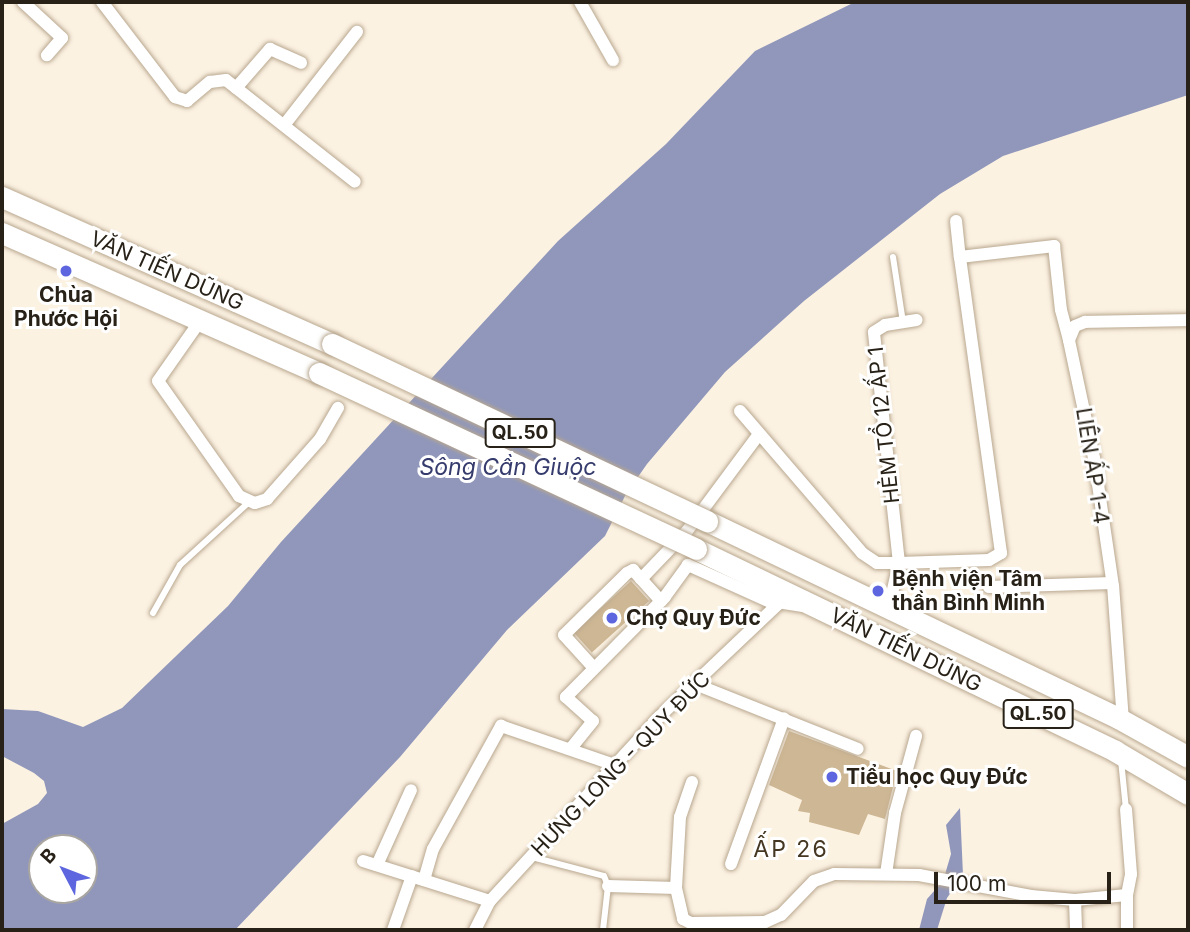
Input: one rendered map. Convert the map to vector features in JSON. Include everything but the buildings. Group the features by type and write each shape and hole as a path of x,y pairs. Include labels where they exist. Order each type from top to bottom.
{"highway":[{"name":"VĂN TIẾN DŨNG","path":"2,197 332,344 707,521 1123,720 1188,757"},
{"name":"VĂN TIẾN DŨNG","path":"2,233 319,373 696,549 1121,754 1188,794"}],"street":[{"path":"23,2 62,38 47,55"},
{"path":"102,2 179,100 187,101 217,78 236,88 285,124 355,182"},
{"path":"580,2 612,60"},
{"path":"285,124 358,32"},
{"path":"236,88 270,49 301,63"},
{"path":"740,411 868,559 899,563 989,560 1000,553 956,221"},
{"name":"LIÊN ẤP 1-4","path":"960,257 1054,246 1061,310 1094,458 1112,583 1123,720"},
{"path":"1069,340 1075,326 1085,322 1188,320"},
{"path":"200,321 158,381 239,496 250,501 267,499 320,439 338,408"},
{"name":"HẺM TỔ 12 ẤP 1","path":"899,563 874,332 878,327 910,321"},
{"path":"641,579 664,558 759,433"},
{"path":"889,607 899,563"},
{"path":"570,749 593,721 566,697 593,667 662,601 688,565 777,605"},
{"path":"593,667 564,635 630,570 662,601"},
{"path":"989,587 1112,583"},
{"name":"HƯNG LONG - QUY ĐỨC","path":"475,930 490,901 615,765 777,605"},
{"path":"695,684 858,750"},
{"path":"731,864 784,718"},
{"path":"393,930 433,849 501,726 615,765"},
{"path":"886,874 895,813 916,736"},
{"path":"692,782 680,817 676,888 683,919 691,923 753,924 781,915 814,881 886,874 934,878 1075,900 1127,895"},
{"path":"377,865 411,790"},
{"path":"1126,809 1131,874 1127,895 1127,930"},
{"path":"363,861 490,901"},
{"path":"608,886 676,888"},
{"path":"1075,900 1076,930"}],"lane":[{"path":"893,257 910,321"},
{"path":"153,613 180,565 250,501"},
{"path":"777,605 834,615"},
{"path":"1121,754 1126,809"},
{"path":"532,857 604,876 608,886 603,930"}],"water":[{"name":"Sông Cần Giuộc","path":"855,2 1188,2 1188,95 1003,156 940,194 804,301 725,372 647,464 626,494 605,536 507,630 400,757 235,930 2,930 2,824 38,804 47,793 44,781 2,756 2,709 38,711 83,727 122,708 228,606 281,542 558,241 666,144 755,51"},
{"path":"960,808 963,875 947,898 937,930 919,930 927,899 943,881 951,854 946,825"}],"place":[{"name":"Chùa Phước Hội","path":"66,271"},
{"name":"Bệnh viện Tâm thần Bình Minh","path":"878,591"},
{"name":"Chợ Quy Đức","path":"612,618"},
{"name":"Tiểu học Quy Đức","path":"832,777"}],"district":[{"name":"ẤP 26","path":"791,849"}]}
